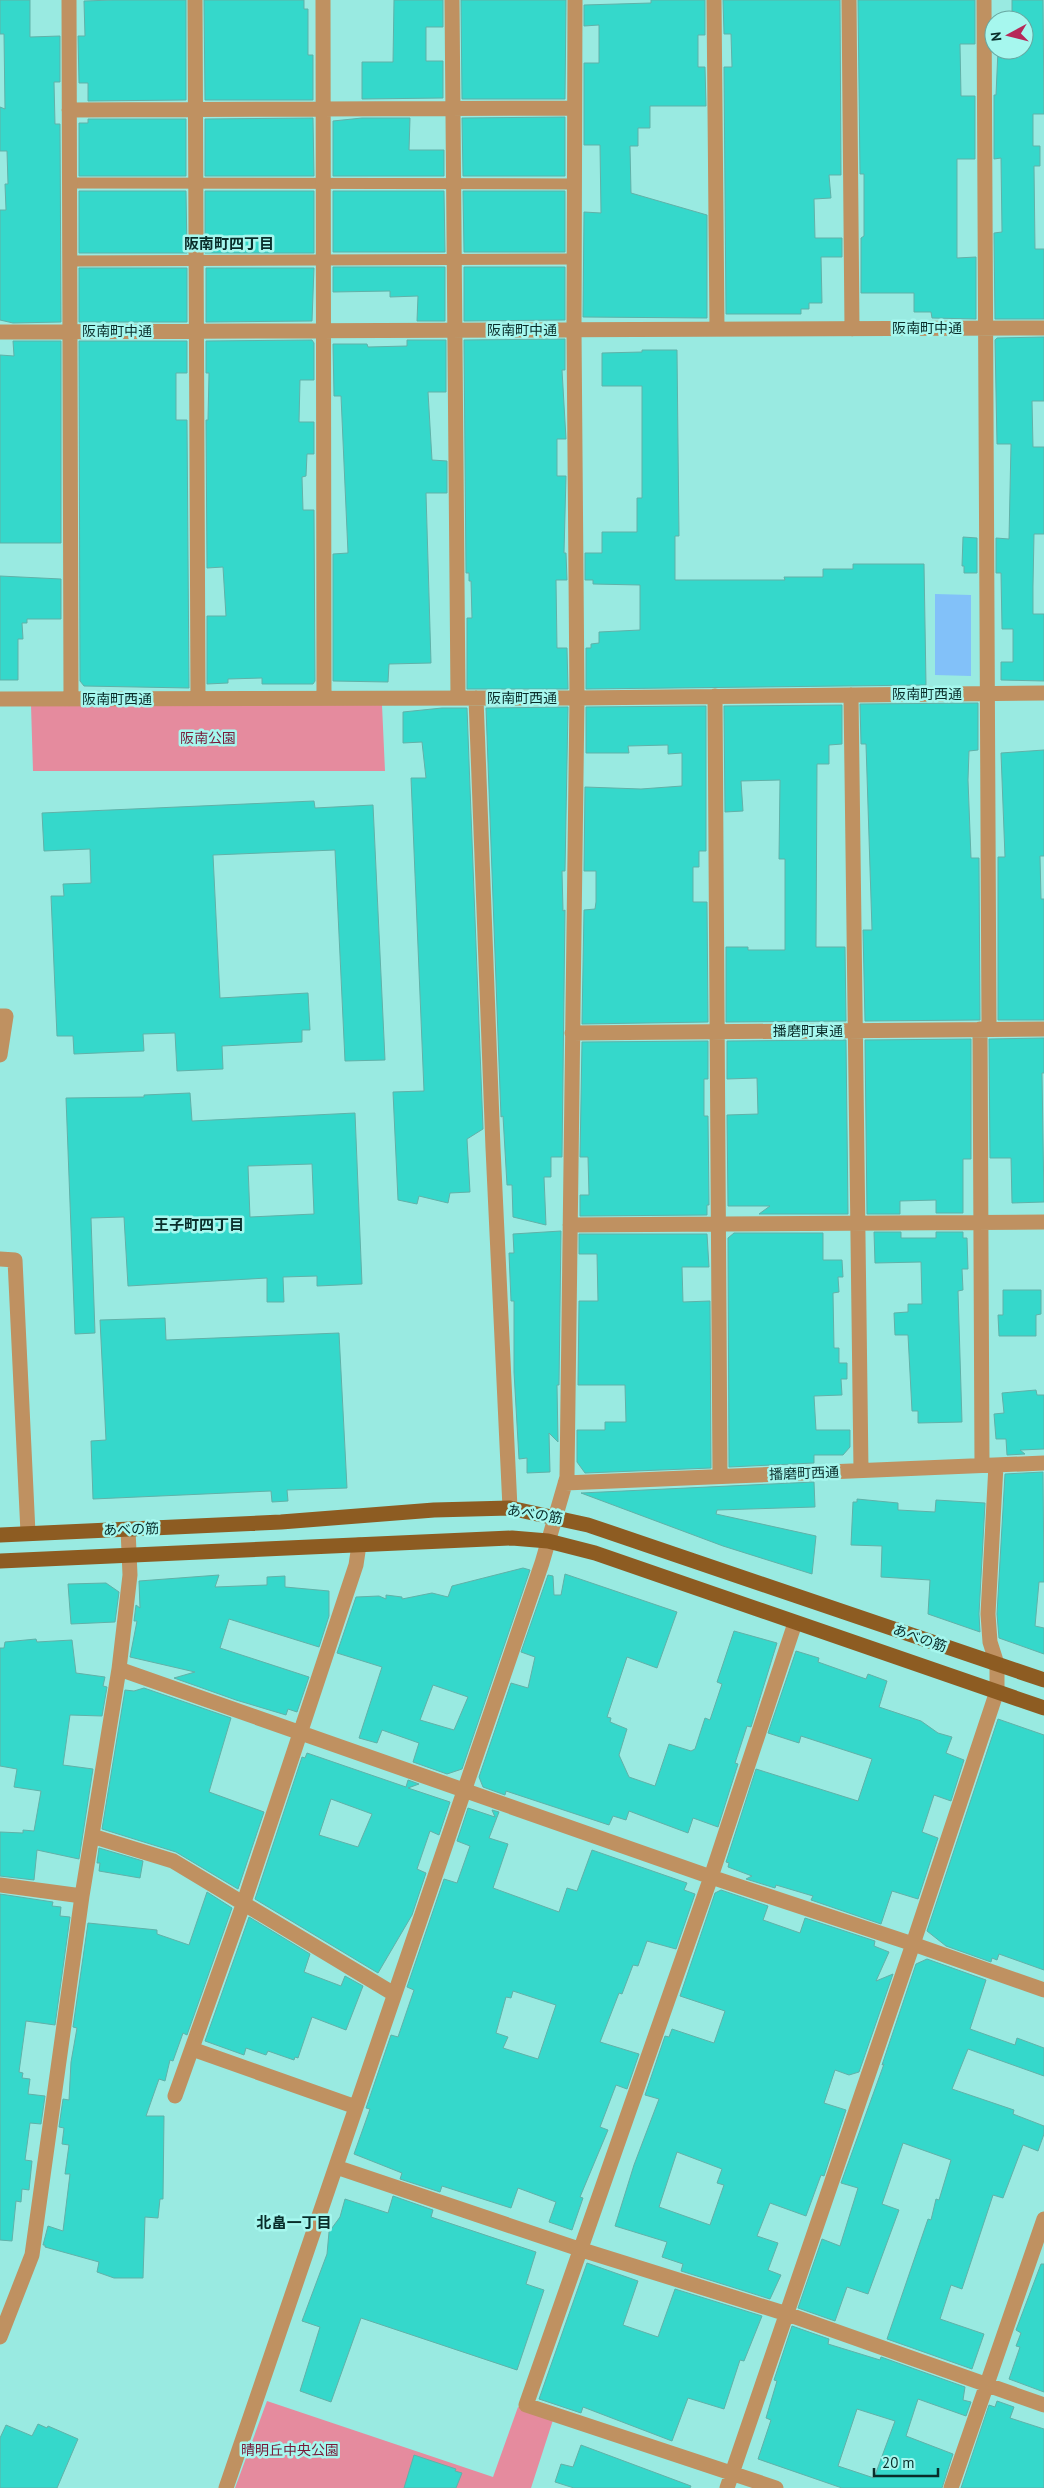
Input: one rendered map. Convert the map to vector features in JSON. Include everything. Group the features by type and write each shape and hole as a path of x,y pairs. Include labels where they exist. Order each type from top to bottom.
{"main road":[{"name":"あべの筋","path":"0,1534 281,1522 434,1510 510,1508 555,1516 588,1525 1044,1680"},
{"name":"あべの筋","path":"0,1561 512,1538 548,1541 595,1554 1044,1708"}],"street":[{"path":"69,0 71,699"},
{"path":"195,0 198,698"},
{"path":"323,0 324,698"},
{"path":"452,0 458,697"},
{"path":"226,2488 548,1541 567,1478 577,698 574,330 575,0"},
{"path":"714,0 717,329"},
{"path":"849,0 852,329"},
{"path":"727,2488 913,1944 997,1691 997,1664 990,1642 988,1614 989,1465 980,1223 988,694 984,0"},
{"path":"69,110 574,108"},
{"name":"阪南町中通","path":"0,332 1044,328"},
{"name":"阪南町西通","path":"0,699 577,698 1044,693"},
{"path":"851,695 861,1470"},
{"path":"715,696 720,1476"},
{"path":"476,698 493,1158 510,1508"},
{"path":"0,1016 6,1016 0,1055"},
{"name":"播磨町東通","path":"572,1033 1044,1029"},
{"path":"570,1225 1044,1222"},
{"path":"0,1259 15,1260 28,1533"},
{"name":"播磨町西通","path":"565,1483 1044,1463"},
{"path":"0,2337 32,2255 82,1896 119,1669 130,1556 128,1529"},
{"path":"175,2096 300,1732 356,1565 360,1545"},
{"path":"776,2488 526,2405 579,2249 711,1877 795,1623"},
{"path":"119,1669 711,1877 1044,1990"},
{"path":"92,1836 173,1861 394,1994"},
{"path":"0,1885 82,1896"},
{"path":"192,2050 356,2107"},
{"path":"336,2167 579,2249 787,2314 1044,2405"},
{"path":"951,2488 1044,2219"}],"lane":[{"path":"69,183 453,182 574,184"},
{"path":"69,260 574,259"}],"green space":[{"name":"阪南公園","path":"31,705 382,705 385,771 33,771"},
{"name":"晴明丘中央公園","path":"267,2401 493,2477 518,2407 553,2420 531,2488 235,2488"}],"water":[{"path":"935,594 971,595 971,676 935,675"}],"building":[{"path":"0,0 30,0 30,37 60,36 60,82 54,82 55,124 60,124 61,322 13,323 0,320 0,210 6,210 5,184 8,184 7,151 0,151 0,107 5,109 4,34 0,34"},
{"path":"186,0 186,100 88,101 88,83 79,83 78,36 85,36 84,1"},
{"path":"204,0 304,0 304,9 308,9 308,55 313,55 313,100 205,100"},
{"path":"394,0 443,0 443,27 426,27 426,61 443,61 443,98 362,99 362,62 393,62"},
{"path":"461,0 566,0 565,99 462,99"},
{"path":"651,0 705,0 705,35 698,35 698,67 705,67 706,106 650,106 650,128 638,128 638,146 630,146 631,193 707,215 707,318 583,317 584,212 601,213 600,145 584,145 584,63 599,63 599,25 584,26 584,5 651,3"},
{"path":"723,0 840,0 841,175 829,175 831,198 814,199 815,238 842,238 842,257 821,257 822,303 809,303 809,309 801,309 801,314 726,314 724,67 732,67 731,34 724,34"},
{"path":"858,0 975,0 975,44 960,44 961,96 975,96 975,159 957,159 957,258 976,257 976,319 932,318 931,312 914,312 914,293 861,293 861,238 864,236 864,174 860,174"},
{"path":"1012,0 1043,0 1044,114 1033,114 1033,146 1040,146 1040,166 1034,166 1035,249 1044,249 1044,319 995,319 994,233 1002,232 1001,158 994,159 994,95 996,95 998,60 1034,60 1034,10 1012,10"},
{"path":"565,117 565,176 463,176 462,118"},
{"path":"313,118 314,176 205,176 205,119"},
{"path":"362,118 410,118 409,150 444,150 444,176 333,176 333,121"},
{"path":"88,119 186,119 186,176 79,176 79,123 88,123"},
{"path":"79,191 186,191 187,253 79,253"},
{"path":"205,191 314,191 314,253 205,253"},
{"path":"333,191 444,191 445,252 333,252"},
{"path":"463,191 565,191 565,252 464,252"},
{"path":"333,267 445,267 445,321 417,321 418,296 390,297 390,291 333,292"},
{"path":"464,267 565,267 565,320 464,321"},
{"path":"79,268 187,268 187,322 79,322"},
{"path":"206,268 314,268 312,321 206,322"},
{"path":"1044,337 1044,401 1032,401 1033,447 1044,447 1044,534 1034,534 1033,614 1044,614 1044,681 1001,680 1001,662 1013,662 1013,629 1002,629 1001,573 996,573 996,538 1009,539 1011,444 997,444 995,340 997,338"},
{"path":"565,339 565,370 562,370 566,439 557,439 557,476 566,476 564,553 566,553 567,580 556,580 557,648 567,648 568,689 467,689 467,618 472,618 471,581 469,581 469,573 466,573 464,340"},
{"path":"312,340 314,343 314,380 300,380 299,422 314,422 314,454 307,454 306,476 302,477 303,510 314,510 315,681 313,684 262,684 262,678 228,679 228,683 207,684 207,616 226,616 223,567 207,568 206,420 208,420 209,373 206,373 206,341"},
{"path":"407,340 446,340 446,392 428,392 432,460 447,461 447,493 426,493 431,663 389,664 388,682 333,681 333,554 348,553 341,396 334,396 333,344 367,344 368,347 407,346"},
{"path":"13,341 61,341 61,543 0,543 0,355 14,356"},
{"path":"79,341 187,341 187,373 176,373 176,420 187,420 189,688 84,686 80,681"},
{"path":"642,350 677,350 679,536 675,536 675,580 785,580 784,577 823,577 823,569 853,569 853,564 924,564 926,685 586,689 586,648 591,648 591,644 599,643 599,632 640,630 640,585 593,584 593,580 585,580 585,553 602,553 602,532 637,532 637,498 642,498 642,386 602,386 602,353 642,352"},
{"path":"963,537 977,538 977,573 964,573 964,566 962,566"},
{"path":"0,576 61,579 61,619 27,619 27,623 22,623 23,639 18,639 18,680 0,680"},
{"path":"978,703 978,750 969,751 968,780 971,858 979,858 980,1020 865,1021 863,930 872,930 866,744 861,744 860,704"},
{"path":"842,705 842,744 829,745 829,764 817,764 816,947 845,947 846,1021 726,1022 726,947 748,947 748,950 785,950 785,859 779,859 780,780 741,781 743,811 725,812 724,706"},
{"path":"706,706 706,851 699,851 699,867 693,867 693,902 707,902 708,1022 582,1024 584,910 595,909 596,902 596,871 584,871 585,787 641,789 682,786 682,753 668,754 668,745 628,746 629,753 586,753 586,707"},
{"path":"568,707 565,871 562,871 563,911 565,910 562,1157 551,1157 551,1177 544,1177 546,1225 513,1217 512,1185 507,1185 503,1116 501,1117 486,708"},
{"path":"442,708 467,708 483,1129 467,1139 470,1192 450,1193 448,1203 419,1196 417,1204 398,1200 393,1092 424,1091 411,778 426,778 422,742 403,743 403,712"},
{"path":"1044,750 1044,856 1040,856 1041,899 1044,899 1044,1020 998,1020 998,857 1005,857 1001,753"},
{"path":"314,801 315,808 373,805 385,1060 345,1061 335,850 213,855 220,998 308,993 310,1030 302,1030 302,1042 222,1046 223,1069 177,1071 175,1033 143,1034 144,1051 74,1054 73,1036 57,1036 51,896 64,896 63,884 91,883 90,849 44,851 42,813"},
{"path":"1044,1038 1044,1073 1042,1073 1044,1202 1012,1203 1011,1158 990,1158 989,1039"},
{"path":"971,1039 971,1159 963,1159 963,1213 936,1213 936,1200 900,1201 900,1214 867,1214 865,1040"},
{"path":"846,1040 848,1214 759,1214 770,1206 728,1206 727,1115 758,1114 757,1078 727,1079 727,1041"},
{"path":"708,1041 708,1079 704,1079 704,1116 708,1116 709,1205 707,1205 707,1215 580,1216 580,1195 589,1195 588,1157 580,1157 582,1042"},
{"path":"190,1093 192,1121 355,1113 362,1284 317,1286 317,1276 283,1277 284,1302 267,1302 267,1278 128,1286 124,1217 91,1218 95,1333 75,1334 66,1098 144,1097 144,1095","holes":["312,1164 314,1214 250,1217 248,1166"]},
{"path":"561,1231 559,1385 557,1385 558,1442 549,1433 550,1472 527,1473 527,1458 519,1459 514,1372 514,1301 511,1301 509,1253 514,1253 513,1234"},
{"path":"874,1232 901,1232 901,1238 936,1238 936,1232 963,1232 963,1238 967,1238 968,1269 962,1269 963,1290 958,1291 962,1422 918,1423 918,1411 912,1411 908,1335 895,1335 894,1313 908,1312 908,1304 922,1304 921,1262 875,1263"},
{"path":"734,1233 823,1233 823,1260 842,1260 843,1277 838,1277 839,1292 833,1293 834,1348 839,1348 839,1363 847,1363 847,1379 841,1379 842,1395 814,1396 816,1430 850,1430 850,1447 843,1455 814,1455 814,1463 729,1467 728,1238"},
{"path":"579,1234 707,1234 709,1267 682,1267 683,1302 710,1301 711,1468 585,1473 577,1462 577,1430 605,1430 605,1422 626,1422 625,1385 578,1385 579,1301 598,1301 597,1254 579,1254"},
{"path":"1003,1290 1041,1290 1041,1314 1036,1315 1036,1336 999,1336 998,1315 1003,1315"},
{"path":"165,1318 166,1340 339,1333 347,1488 287,1490 288,1501 272,1502 271,1491 93,1499 91,1441 106,1440 100,1320"},
{"path":"1036,1390 1037,1395 1044,1395 1044,1449 1020,1450 1025,1454 1007,1455 1006,1439 996,1439 994,1414 1004,1413 1002,1393"},
{"path":"1043,1472 1044,1582 1039,1582 1035,1626 1044,1628 1044,1654 999,1638 997,1614 1005,1474"},
{"path":"814,1482 815,1507 717,1510 716,1514 816,1536 812,1574 723,1546 581,1493"},
{"path":"857,1499 898,1503 898,1510 935,1512 936,1500 985,1503 979,1614 980,1632 928,1614 930,1580 881,1577 882,1546 851,1545 853,1502 857,1502"},
{"path":"523,1568 530,1570 462,1769 447,1774 413,1762 419,1743 382,1730 377,1743 359,1738 382,1667 337,1653 356,1597 379,1596 386,1599 386,1595 402,1597 402,1599 432,1593 448,1597 452,1586","holes":["433,1685 468,1697 454,1730 420,1720"]},
{"path":"565,1574 677,1612 657,1668 627,1657 607,1717 611,1718 610,1722 627,1729 619,1755 629,1777 655,1786 669,1744 691,1751 695,1749 705,1718 710,1720 722,1684 717,1682 734,1631 777,1643 751,1727 747,1726 735,1763 738,1764 718,1827 693,1818 688,1833 629,1811 626,1820 613,1816 609,1825 506,1791 505,1795 483,1787 479,1777 511,1683 528,1688 535,1657 521,1652 548,1575 553,1576 554,1595 561,1595"},
{"path":"219,1575 215,1587 267,1585 267,1577 285,1576 285,1587 329,1591 329,1616 319,1647 229,1619 220,1648 309,1677 297,1712 288,1709 286,1715 236,1700 174,1678 195,1672 130,1657 137,1621 134,1621 136,1605 140,1608 139,1581"},
{"path":"106,1583 119,1592 115,1622 71,1624 68,1584"},
{"path":"36,1639 37,1642 72,1640 76,1673 105,1677 103,1686 107,1687 102,1716 70,1715 63,1765 93,1769 79,1859 37,1850 34,1880 0,1876 0,1832 23,1833 23,1830 34,1831 41,1791 14,1787 17,1769 0,1766 0,1648 4,1648 5,1642"},
{"path":"796,1651 819,1658 818,1662 866,1679 868,1674 887,1681 879,1707 921,1721 938,1733 952,1737 946,1753 964,1760 951,1801 934,1795 922,1832 938,1838 918,1899 892,1891 881,1924 811,1900 813,1896 776,1885 775,1888 746,1879 752,1876 728,1867 729,1863 726,1862 756,1769 858,1801 872,1759 801,1736 799,1743 768,1733"},
{"path":"144,1688 231,1718 209,1792 264,1812 238,1889 176,1852 102,1829 125,1690 134,1691"},
{"path":"998,1719 1044,1735 1044,1970 999,1954 997,1960 992,1958 991,1962 946,1946 927,1931"},
{"path":"307,1753 406,1787 408,1780 419,1784 408,1788 450,1802 439,1835 430,1831 417,1869 426,1873 412,1915 378,1973 255,1899 302,1757 305,1758","holes":["331,1799 372,1814 358,1847 319,1835"]},
{"path":"468,1808 495,1817 492,1810 499,1812 489,1838 508,1844 493,1888 559,1912 567,1888 577,1891 592,1850 687,1883 684,1890 695,1894 676,1949 647,1941 638,1966 633,1965 622,1994 619,1993 600,2042 639,2054 627,2089 616,2085 600,2127 608,2130 580,2197 583,2198 572,2230 549,2222 556,2202 518,2188 511,2208 442,2186 440,2192 400,2179 402,2173 354,2154 370,2109 366,2108 391,2035 398,2037 414,1990 407,1987 444,1879 457,1883 470,1846 457,1841","holes":["513,1991 556,2005 538,2059 503,2048 508,2037 496,2033 506,1997 511,1998"]},
{"path":"99,1848 143,1861 140,1878 99,1871 100,1863 97,1863"},
{"path":"721,1890 768,1906 763,1920 800,1933 805,1918 875,1941 874,1946 889,1952 876,1981 893,1974 859,2072 849,2075 835,2070 824,2103 846,2110 824,2176 821,2175 806,2216 770,2203 757,2236 778,2243 768,2270 781,2275 770,2299 681,2271 683,2264 662,2257 667,2242 615,2226 634,2165 659,2099 645,2095 665,2036 669,2037 672,2029 714,2043 725,2011 680,1996 715,1893","holes":["677,2152 722,2169 717,2183 724,2185 710,2225 659,2207"]},
{"path":"207,1892 232,1908 187,2035 183,2033 173,2061 170,2060 165,2081 159,2079 146,2116 164,2116 163,2199 160,2199 158,2218 145,2217 143,2278 114,2278 97,2272 99,2262 43,2245 48,2226 63,2231 70,2174 65,2174 69,2145 62,2144 64,2128 59,2127 63,2099 69,2100 71,2062 77,2028 73,2027 88,1923 157,1930 157,1934 189,1945"},
{"path":"0,1894 53,1902 52,1906 61,1907 60,1916 70,1917 55,2025 26,2021 19,2072 23,2073 22,2078 30,2079 28,2094 45,2096 41,2124 30,2123 25,2160 32,2161 29,2190 22,2189 21,2202 16,2201 12,2241 0,2240"},
{"path":"249,1917 310,1954 304,1972 341,1986 345,1976 363,1986 346,2030 312,2017 298,2058 295,2057 294,2060 268,2051 266,2055 246,2048 244,2055 205,2041"},
{"path":"927,1959 986,1980 970,2029 1015,2045 1017,2038 1044,2048 1044,2076 968,2049 952,2089 1014,2110 1013,2114 1044,2126 1044,2134 1038,2151 1023,2145 1003,2198 993,2195 962,2289 951,2285 940,2319 984,2334 972,2369 887,2339 928,2219 931,2220 936,2199 939,2200 951,2160 903,2143 882,2204 899,2210 868,2294 847,2287 835,2321 798,2308 822,2239 840,2246 858,2188 841,2183 884,2064 882,2065 916,1964"},
{"path":"393,2196 433,2210 431,2217 536,2252 526,2284 544,2290 517,2370 361,2318 331,2402 300,2391 320,2327 302,2321 327,2254 329,2232 340,2217 345,2199 388,2213"},
{"path":"587,2263 638,2281 623,2325 658,2337 675,2289 762,2316 744,2361 740,2360 724,2409 688,2398 672,2441 583,2407 581,2413 539,2399"},
{"path":"1041,2264 1044,2264 1044,2392 1009,2379 1020,2347 1016,2346 1021,2333 1016,2330"},
{"path":"792,2326 829,2339 828,2344 880,2360 881,2357 965,2387 963,2400 971,2402 966,2416 918,2399 906,2436 953,2454 942,2488 842,2488 758,2459 771,2420 766,2418 777,2381 774,2380","holes":["857,2409 895,2421 874,2478 838,2466"]},
{"path":"997,2401 1014,2407 1010,2418 1044,2429 1044,2488 961,2488 989,2405 995,2407"},
{"path":"38,2424 47,2428 48,2426 78,2439 57,2488 0,2488 0,2438 6,2425 32,2436"},
{"path":"581,2445 691,2486 690,2488 574,2488 555,2482 561,2464 573,2467"},
{"path":"414,2455 456,2469 455,2471 462,2473 456,2488 404,2488"}],"district":[{"name":"阪南町四丁目","path":"229,244"},
{"name":"王子町四丁目","path":"199,1225"},
{"name":"北畠一丁目","path":"294,2223"}]}
